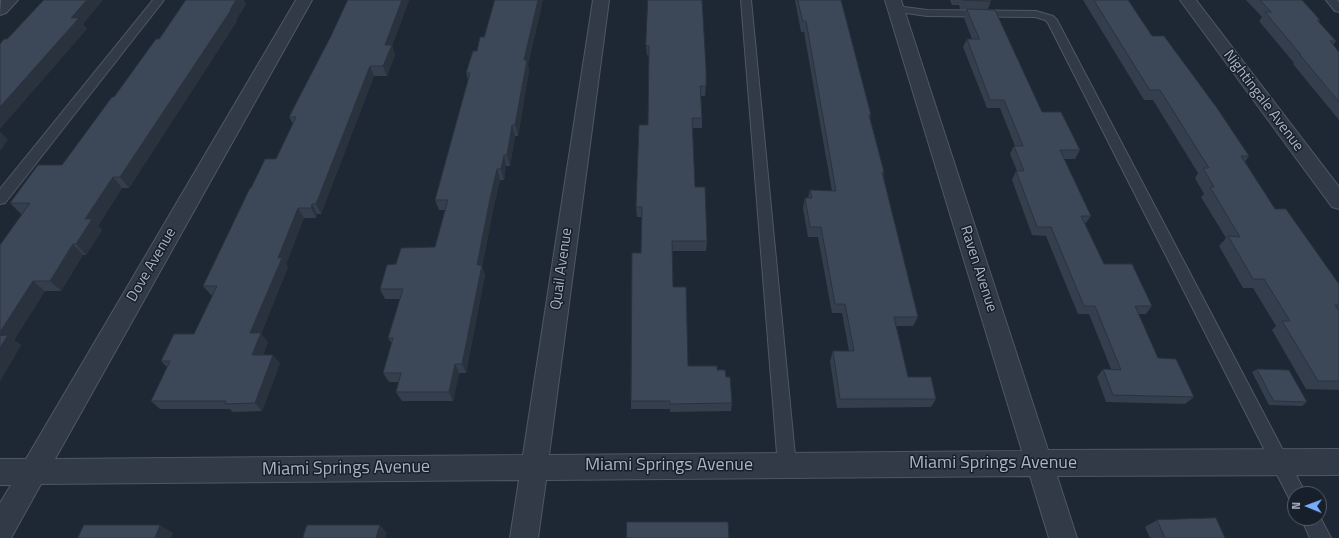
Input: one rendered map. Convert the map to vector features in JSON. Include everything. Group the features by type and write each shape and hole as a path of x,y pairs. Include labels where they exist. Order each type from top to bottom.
{"street":[{"path":"0,10 10,0"},
{"name":"Dove Avenue","path":"0,530 304,0"},
{"name":"Quail Avenue","path":"524,538 601,0"},
{"name":"Nightingale Avenue","path":"1188,0 1339,202"},
{"name":"Raven Avenue","path":"894,4 1063,538"},
{"name":"Miami Springs Avenue","path":"0,472 1040,463 1339,462"}],"lane":[{"path":"0,199 159,0"},
{"path":"746,0 787,466"},
{"path":"1331,0 1339,9"},
{"path":"894,4 927,13 1036,14 1049,18 1053,22 1293,486"},
{"path":"1314,526 1321,538"}],"building":[{"path":"44,0 87,0 71,18 79,18 0,107 0,44 4,39 7,39"},
{"path":"186,0 236,0 231,10 120,177 113,177 85,219 92,219 76,244 73,244 50,281 33,281 0,332 0,245 30,203 10,203 38,165 62,165 156,39 159,39"},
{"path":"348,0 402,0 385,45 392,45 383,66 370,66 316,204 312,204 311,208 298,208 278,258 282,258 250,333 261,333 252,355 273,355 255,403 225,404 226,401 151,401 170,361 161,361 174,334 194,334 217,286 203,286 265,159 276,159 296,117 289,117"},
{"path":"495,0 538,0 524,60 527,60 515,125 512,125 507,155 504,155 501,169 497,169 490,199 477,265 482,265 462,364 455,364 449,392 396,392 401,373 383,373 393,338 388,338 403,289 380,289 387,265 396,264 401,248 435,247 448,200 435,200 470,73 466,73 473,51 477,51 480,37 484,37"},
{"path":"648,0 702,0 706,86 700,86 702,118 692,118 695,187 705,187 707,241 672,241 673,287 686,287 688,366 717,366 717,370 725,370 726,377 730,377 732,403 670,404 670,401 631,401 632,253 641,253 642,207 636,207 639,125 648,125 649,46 646,45"},
{"path":"798,0 841,0 871,115 869,115 884,172 882,172 918,317 894,317 908,377 931,377 936,399 840,399 833,351 854,351 845,304 835,304 821,227 810,227 805,198 812,198 810,190 836,191 806,21 803,21"},
{"path":"963,0 991,0 991,1"},
{"path":"1094,0 1128,0 1152,36 1164,36 1217,108 1249,156 1241,156 1275,209 1286,209 1339,284 1339,305 1335,305 1339,311 1339,381 1318,381 1282,321 1290,321 1264,279 1253,279 1228,236 1240,237 1210,187 1214,187 1203,168 1209,168 1160,90 1150,90"},
{"path":"1260,0 1302,0 1320,20 1317,20 1336,41 1330,41 1339,52 1339,102 1265,12 1271,12"},
{"path":"967,9 995,10 1042,112 1061,112 1080,150 1060,150 1091,216 1081,216 1104,264 1132,264 1152,306 1135,306 1158,358 1176,359 1194,397 1113,395 1103,369 1121,370 1095,306 1084,306 1051,227 1037,227 1016,171 1024,171 1014,146 1023,146 1004,100 990,100 967,39 979,39"},
{"path":"8,335 0,348 0,336"},
{"path":"1257,369 1289,370 1307,402 1274,401"},
{"path":"1216,518 1225,538 1165,538 1157,520"},
{"path":"627,522 728,522 729,538 627,538"},
{"path":"84,525 160,525 155,538 78,538"},
{"path":"307,525 380,525 376,538 303,538"}]}
